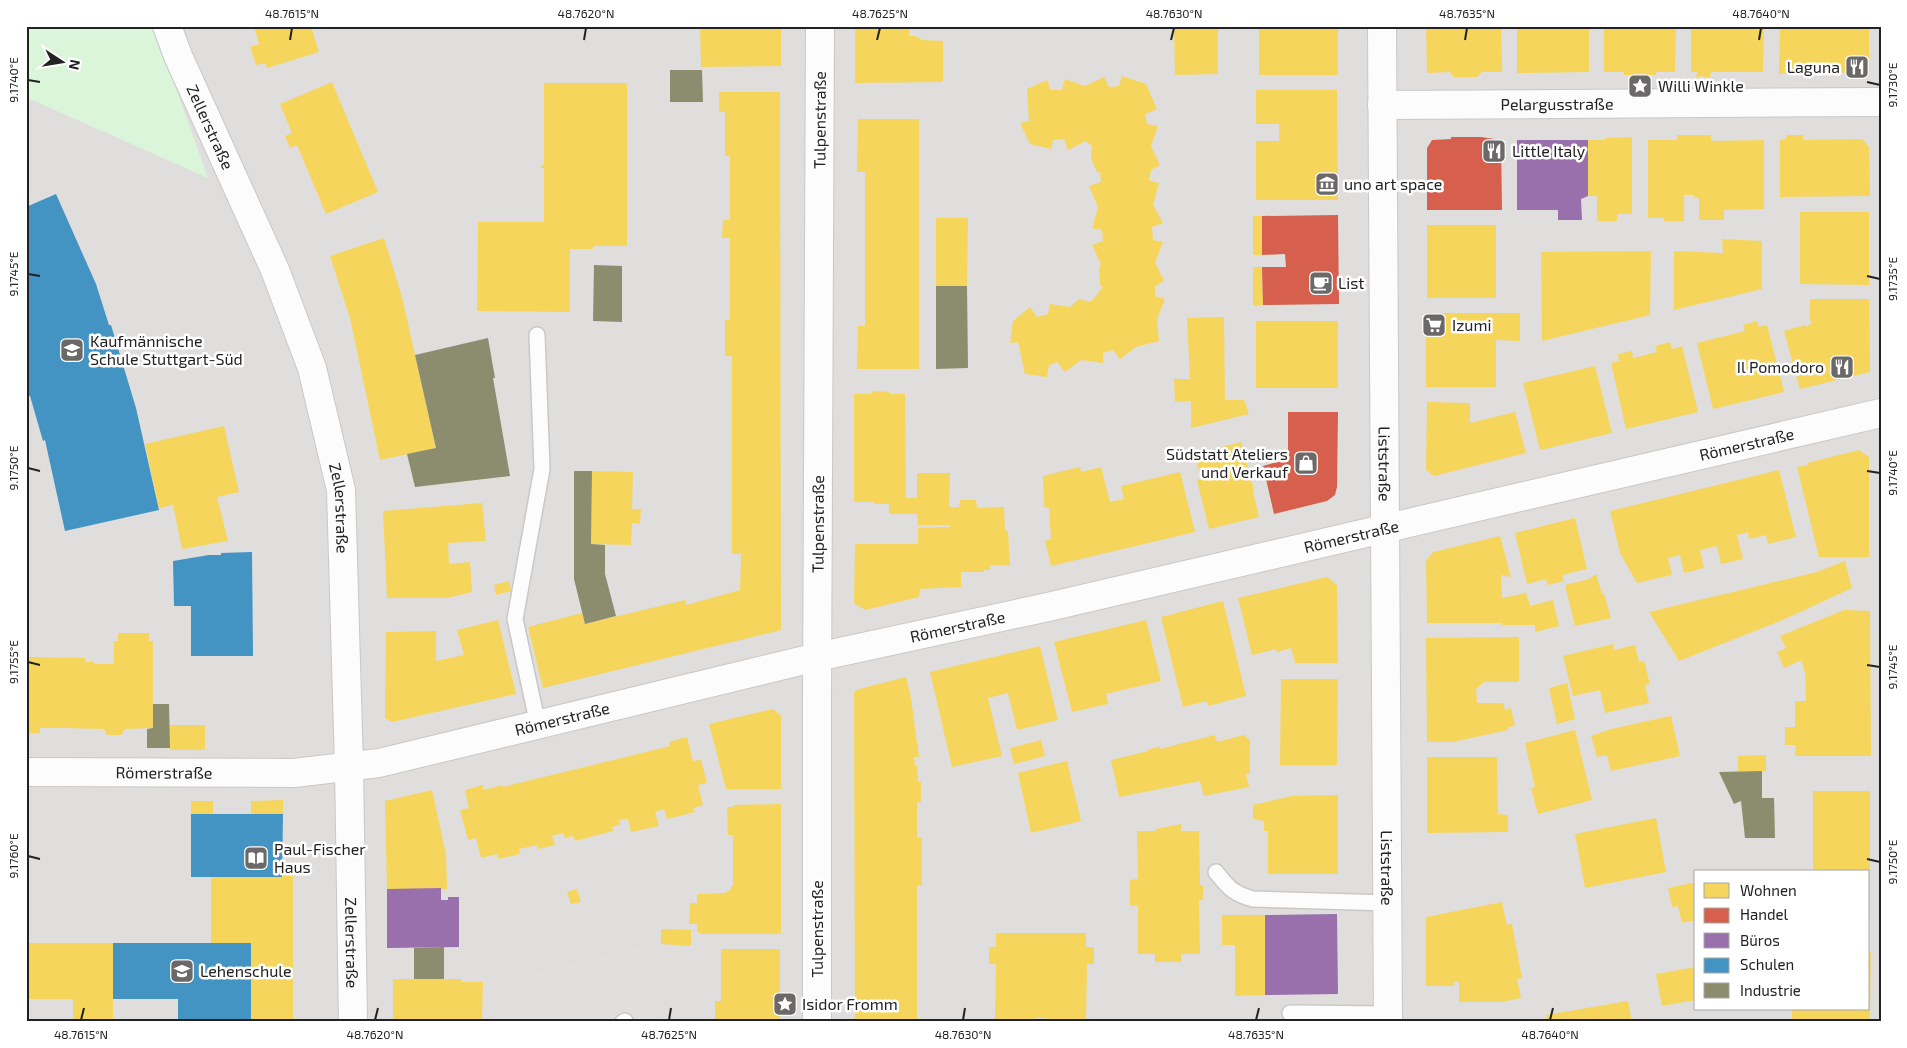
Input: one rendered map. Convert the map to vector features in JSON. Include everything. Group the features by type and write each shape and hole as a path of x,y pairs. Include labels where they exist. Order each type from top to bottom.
{"street":[{"name":"Zellerstraße","path":"167,26 178,56 276,270 312,368 341,490 349,766 353,1022"},
{"name":"Tulpenstraße","path":"817,1022 820,26"},
{"name":"Liststraße","path":"1382,26 1388,1018"},
{"name":"Pelargusstraße","path":"1382,105 1881,102"},
{"name":"Römerstraße","path":"26,772 294,773 379,762 817,657 1040,609 1881,413"}],"lane":[{"path":"537,335 542,469 514,618 538,725"},
{"path":"1216,872 1227,886 1238,895 1253,899 1388,903"},
{"path":"1290,1013 1388,1018"}],"shaded area":[{"path":"154,26 1881,26 1881,1022 26,1022 26,97 207,177"},
{"path":"647,947 664,1022 495,1022 493,985"}],"green space":[{"path":"26,26 154,26 208,178 26,97"}],"building: Wohnen":[{"path":"254,26 311,26 319,52 267,68 265,63 256,65 250,47 259,44"},
{"path":"700,26 781,26 781,66 701,67"},
{"path":"855,26 909,26 909,36 916,36 922,40 943,41 943,82 855,83"},
{"path":"1174,26 1218,26 1218,74 1175,75"},
{"path":"1259,26 1338,26 1338,75 1259,75"},
{"path":"1426,26 1501,26 1502,72 1482,72 1477,77 1453,77 1450,72 1427,73"},
{"path":"1517,26 1589,26 1589,72 1517,73"},
{"path":"1604,26 1676,26 1675,72 1656,72 1656,75 1624,75 1624,72 1604,72"},
{"path":"1691,26 1764,26 1763,72 1711,72 1710,78 1701,76 1696,78 1697,72 1691,72"},
{"path":"1780,26 1869,26 1869,65 1863,72 1779,74"},
{"path":"1122,76 1146,84 1157,109 1145,114 1147,124 1158,126 1151,146 1160,165 1151,170 1149,180 1159,183 1153,205 1163,223 1152,227 1153,240 1163,242 1155,262 1164,281 1155,286 1155,296 1165,299 1157,319 1159,341 1136,347 1120,359 1113,350 1103,353 1103,363 1081,360 1065,372 1057,362 1049,365 1047,377 1025,374 1018,342 1010,343 1013,321 1030,307 1037,317 1048,314 1050,304 1070,307 1079,299 1091,302 1103,287 1100,285 1099,267 1101,264 1092,245 1103,241 1102,230 1092,228 1098,207 1089,186 1101,182 1100,172 1097,172 1091,158 1092,146 1086,141 1068,150 1064,139 1053,140 1051,149 1030,144 1020,123 1029,121 1027,89 1047,80 1051,90 1062,90 1065,79 1085,86 1104,77 1109,87 1119,86"},
{"path":"332,82 378,192 326,214 297,145 290,148 285,136 292,133 280,104"},
{"path":"544,83 627,83 627,246 593,246 593,249 570,249 570,312 477,311 478,222 544,222 544,168 541,168 541,165 544,165"},
{"path":"1256,90 1337,90 1338,200 1256,200 1256,141 1279,141 1279,124 1256,124"},
{"path":"719,92 780,92 781,630 543,688 528,627 582,613 585,624 685,600 686,605 740,590 741,554 732,554 732,356 725,356 725,320 730,320 730,238 722,238 723,220 730,220 730,156 725,156 725,112 719,112"},
{"path":"858,119 919,119 919,369 857,369 858,326 865,326 865,172 857,172"},
{"path":"1677,135 1711,135 1711,141 1764,140 1764,209 1724,210 1724,220 1699,220 1699,198 1694,198 1694,195 1684,195 1684,221 1664,221 1664,218 1648,218 1648,140 1677,140"},
{"path":"1786,135 1803,135 1803,140 1862,139 1869,147 1870,196 1780,197 1780,140 1786,139"},
{"path":"1632,137 1632,214 1617,214 1617,221 1597,221 1597,196 1588,196 1588,140"},
{"path":"1800,212 1869,212 1869,285 1800,284"},
{"path":"1253,216 1262,216 1262,255 1253,255"},
{"path":"936,218 968,218 967,286 936,286"},
{"path":"1427,225 1496,225 1496,298 1427,298"},
{"path":"384,238 402,297 436,448 380,460 350,318 330,256"},
{"path":"1722,239 1762,241 1762,289 1674,310 1674,251 1723,253"},
{"path":"1651,251 1650,315 1542,341 1541,252"},
{"path":"1253,267 1262,267 1263,305 1253,306"},
{"path":"1810,299 1869,299 1870,372 1800,389 1784,331 1805,325 1807,327 1812,322 1810,320"},
{"path":"1426,313 1520,313 1520,341 1496,340 1496,387 1426,387"},
{"path":"1224,317 1225,400 1244,400 1249,414 1191,428 1191,401 1175,402 1174,379 1190,379 1187,318"},
{"path":"1256,321 1338,321 1338,388 1256,388"},
{"path":"1757,321 1759,327 1767,325 1784,392 1713,409 1697,343 1745,331 1743,325"},
{"path":"1670,342 1672,349 1682,346 1698,412 1626,429 1611,363 1619,361 1618,354 1632,351 1633,358 1657,352 1655,346"},
{"path":"1595,366 1612,433 1540,450 1523,383"},
{"path":"872,391 905,394 906,498 917,498 917,473 950,473 949,507 959,507 960,500 976,500 977,508 1004,507 1005,531 1008,531 1010,565 990,565 990,570 984,570 984,572 961,572 961,587 920,589 919,597 865,610 854,603 855,544 918,544 918,528 950,527 950,525 918,525 917,514 889,514 889,504 854,502 854,394 872,394"},
{"path":"1427,402 1470,403 1470,423 1515,412 1526,453 1434,476 1426,470"},
{"path":"224,426 239,492 217,497 228,541 182,549 173,505 159,508 145,444"},
{"path":"1241,442 1259,517 1209,529 1197,480 1201,479 1195,454"},
{"path":"1859,450 1869,457 1869,557 1819,557 1797,467"},
{"path":"1080,467 1081,472 1101,467 1110,502 1124,499 1121,486 1180,472 1195,532 1051,566 1045,541 1051,539 1049,508 1044,507 1043,476"},
{"path":"1779,470 1796,537 1768,544 1766,535 1749,539 1748,532 1737,535 1743,559 1721,564 1717,546 1700,550 1704,568 1684,573 1680,555 1668,558 1672,575 1637,583 1620,553 1610,511"},
{"path":"592,471 633,472 632,509 641,509 640,524 632,523 631,545 591,544"},
{"path":"482,503 486,541 448,543 449,564 470,562 472,592 447,598 387,598 383,511"},
{"path":"1575,518 1587,569 1562,575 1564,581 1548,585 1546,579 1527,584 1515,533"},
{"path":"1500,536 1511,577 1501,575 1502,598 1526,593 1530,606 1553,600 1559,626 1535,632 1535,625 1427,623 1426,561 1433,552"},
{"path":"1845,561 1852,588 1785,619 1679,661 1649,612 1817,572"},
{"path":"1596,574 1611,618 1575,626 1565,585 1589,579"},
{"path":"1327,577 1337,585 1338,663 1295,663 1291,648 1277,652 1276,649 1252,655 1238,598"},
{"path":"509,581 511,591 496,595 494,585"},
{"path":"1223,601 1246,696 1208,706 1207,701 1183,707 1161,617"},
{"path":"1844,610 1870,611 1871,756 1795,756 1796,745 1785,745 1785,727 1795,727 1795,701 1806,701 1805,673 1801,660 1784,668 1777,652 1786,648 1780,636"},
{"path":"498,620 516,694 392,722 385,718 386,632 436,631 436,661 464,655 457,630"},
{"path":"1146,620 1161,681 1106,694 1108,704 1072,712 1054,642"},
{"path":"118,633 149,633 149,641 153,641 153,728 125,729 121,735 107,735 104,729 63,728 40,728 40,733 26,733 26,657 85,658 85,662 94,662 94,664 114,664 114,641 118,641"},
{"path":"1519,637 1519,682 1484,682 1476,689 1477,703 1503,703 1505,710 1511,708 1515,726 1508,727 1508,730 1453,742 1427,742 1426,638"},
{"path":"1613,644 1614,650 1635,645 1639,662 1644,661 1650,684 1645,685 1649,703 1605,713 1600,690 1573,696 1563,656"},
{"path":"1040,646 1058,720 1017,730 1008,693 988,698 1002,756 952,767 930,672"},
{"path":"906,677 911,698 919,757 914,757 915,766 917,766 918,782 921,782 921,802 917,802 917,838 922,838 922,885 917,886 917,1022 855,1022 854,692"},
{"path":"1281,679 1338,679 1337,765 1280,765"},
{"path":"1567,683 1575,719 1557,724 1549,688"},
{"path":"773,709 781,716 781,789 726,789 709,724"},
{"path":"1671,716 1680,756 1611,771 1607,755 1597,757 1591,736 1611,729"},
{"path":"169,725 205,725 205,750 170,750"},
{"path":"1575,730 1592,800 1538,814 1531,788 1535,787 1525,743"},
{"path":"1215,735 1217,742 1244,735 1250,740 1250,773 1246,774 1249,787 1204,796 1200,781 1119,797 1111,760 1148,751 1160,746 1160,749"},
{"path":"687,737 693,761 701,760 707,783 698,785 703,805 693,808 695,812 667,819 664,809 655,812 659,826 631,832 628,819 619,820 620,825 612,827 613,831 575,841 573,836 565,838 563,833 552,836 555,845 538,849 537,845 519,849 520,854 498,859 497,854 481,858 476,838 468,840 460,810 469,808 465,790 483,785 483,790 503,785 503,787 670,746 669,742"},
{"path":"1041,740 1045,756 1014,764 1010,748"},
{"path":"1766,755 1766,771 1738,771 1738,756"},
{"path":"1427,757 1497,757 1498,814 1508,815 1508,832 1427,833"},
{"path":"1067,761 1081,821 1031,833 1018,773"},
{"path":"432,790 446,854 447,889 387,889 385,801"},
{"path":"1813,791 1870,791 1870,870 1813,870"},
{"path":"1338,795 1338,874 1268,874 1268,831 1264,831 1264,821 1253,819 1253,805 1292,796"},
{"path":"283,800 283,814 251,814 251,801"},
{"path":"191,801 213,801 213,814 191,814"},
{"path":"781,804 781,934 700,934 697,931 697,924 689,924 690,903 697,903 697,894 725,893 733,886 733,835 728,835 727,807 733,807 733,805"},
{"path":"1656,818 1666,872 1585,888 1575,834"},
{"path":"1181,824 1181,831 1199,831 1200,885 1203,885 1203,900 1199,900 1200,954 1181,954 1181,962 1155,962 1155,954 1138,954 1138,905 1130,906 1130,880 1138,879 1137,831 1156,831 1156,829"},
{"path":"282,864 293,864 293,1022 251,1022 251,943 211,943 211,877 282,877"},
{"path":"1694,882 1694,920 1682,923 1678,906 1672,907 1668,888"},
{"path":"577,889 581,902 571,904 567,892"},
{"path":"1502,902 1507,925 1512,924 1522,978 1517,979 1521,998 1501,1002 1459,1002 1459,982 1453,982 1454,986 1426,986 1426,917"},
{"path":"1222,915 1265,915 1265,995 1235,996 1235,945 1222,945"},
{"path":"661,929 691,930 691,946 661,944"},
{"path":"996,933 1086,933 1086,947 1094,947 1094,964 1087,964 1086,1022 1046,1022 1046,1018 1036,1018 1036,1022 995,1022 996,964 989,964 989,947 996,947"},
{"path":"26,943 113,943 113,1022 73,1022 73,999 26,999"},
{"path":"721,949 780,949 780,1022 715,1022 715,1001 721,1001"},
{"path":"1871,952 1870,1022 1792,1022 1792,1010 1870,1010"},
{"path":"1694,967 1694,1000 1662,1006 1656,974"},
{"path":"393,979 461,979 461,982 483,982 482,1022 393,1022"},
{"path":"1628,1001 1632,1022 1547,1022 1546,1015"}],"building: Handel":[{"path":"1451,137 1481,137 1501,140 1502,210 1427,210 1427,148 1432,140 1451,139"},
{"path":"1338,215 1339,304 1263,305 1262,267 1286,267 1285,254 1262,255 1262,216"},
{"name":"Südstatt Ateliers und Verkauf","path":"1288,412 1338,412 1337,487 1335,495 1327,501 1274,514 1263,466 1288,459"}],"building: Büros":[{"path":"1517,140 1588,140 1588,196 1581,199 1582,220 1558,220 1558,210 1517,210"},
{"path":"441,888 441,900 448,900 448,897 459,897 459,947 387,948 387,889"},
{"path":"1337,914 1338,994 1265,995 1265,915"}],"building: Schulen":[{"name":"Kaufmännische Schule Stuttgart-Süd","path":"56,194 96,284 109,325 111,325 136,408 159,510 65,531 45,440 43,441 30,396 26,394 26,207"},
{"path":"252,552 253,656 191,656 191,606 174,606 173,561 221,555 221,553"},
{"path":"191,814 283,814 282,877 191,877"},
{"name":"Lehenschule","path":"113,943 251,943 251,1022 178,1022 178,999 113,999"}],"building: Industrie":[{"path":"670,70 702,70 703,102 670,102"},
{"path":"594,265 622,266 622,322 593,321"},
{"path":"936,286 967,286 968,368 936,369"},
{"path":"488,338 510,476 415,487 407,454 436,448 415,355"},
{"path":"574,471 592,471 591,544 605,545 605,574 616,616 585,624 574,579"},
{"path":"153,704 169,704 170,748 147,748 147,729 153,728"},
{"path":"1762,771 1762,798 1774,798 1775,838 1745,838 1741,801 1734,804 1719,772"},
{"path":"444,947 444,979 414,979 414,948"}],"place":[{"name":"Laguna","path":"1857,67"},
{"name":"Willi Winkle","path":"1640,86"},
{"name":"Little Italy","path":"1494,151"},
{"name":"uno art space","path":"1327,184"},
{"name":"List","path":"1321,283"},
{"name":"Izumi","path":"1434,325"},
{"name":"Kaufmännische Schule Stuttgart-Süd","path":"72,350"},
{"name":"Il Pomodoro","path":"1842,367"},
{"name":"Südstatt Ateliers und Verkauf","path":"1306,463"},
{"name":"Paul-Fischer Haus","path":"256,858"},
{"name":"Lehenschule","path":"182,971"},
{"name":"Isidor Fromm","path":"785,1004"}]}
